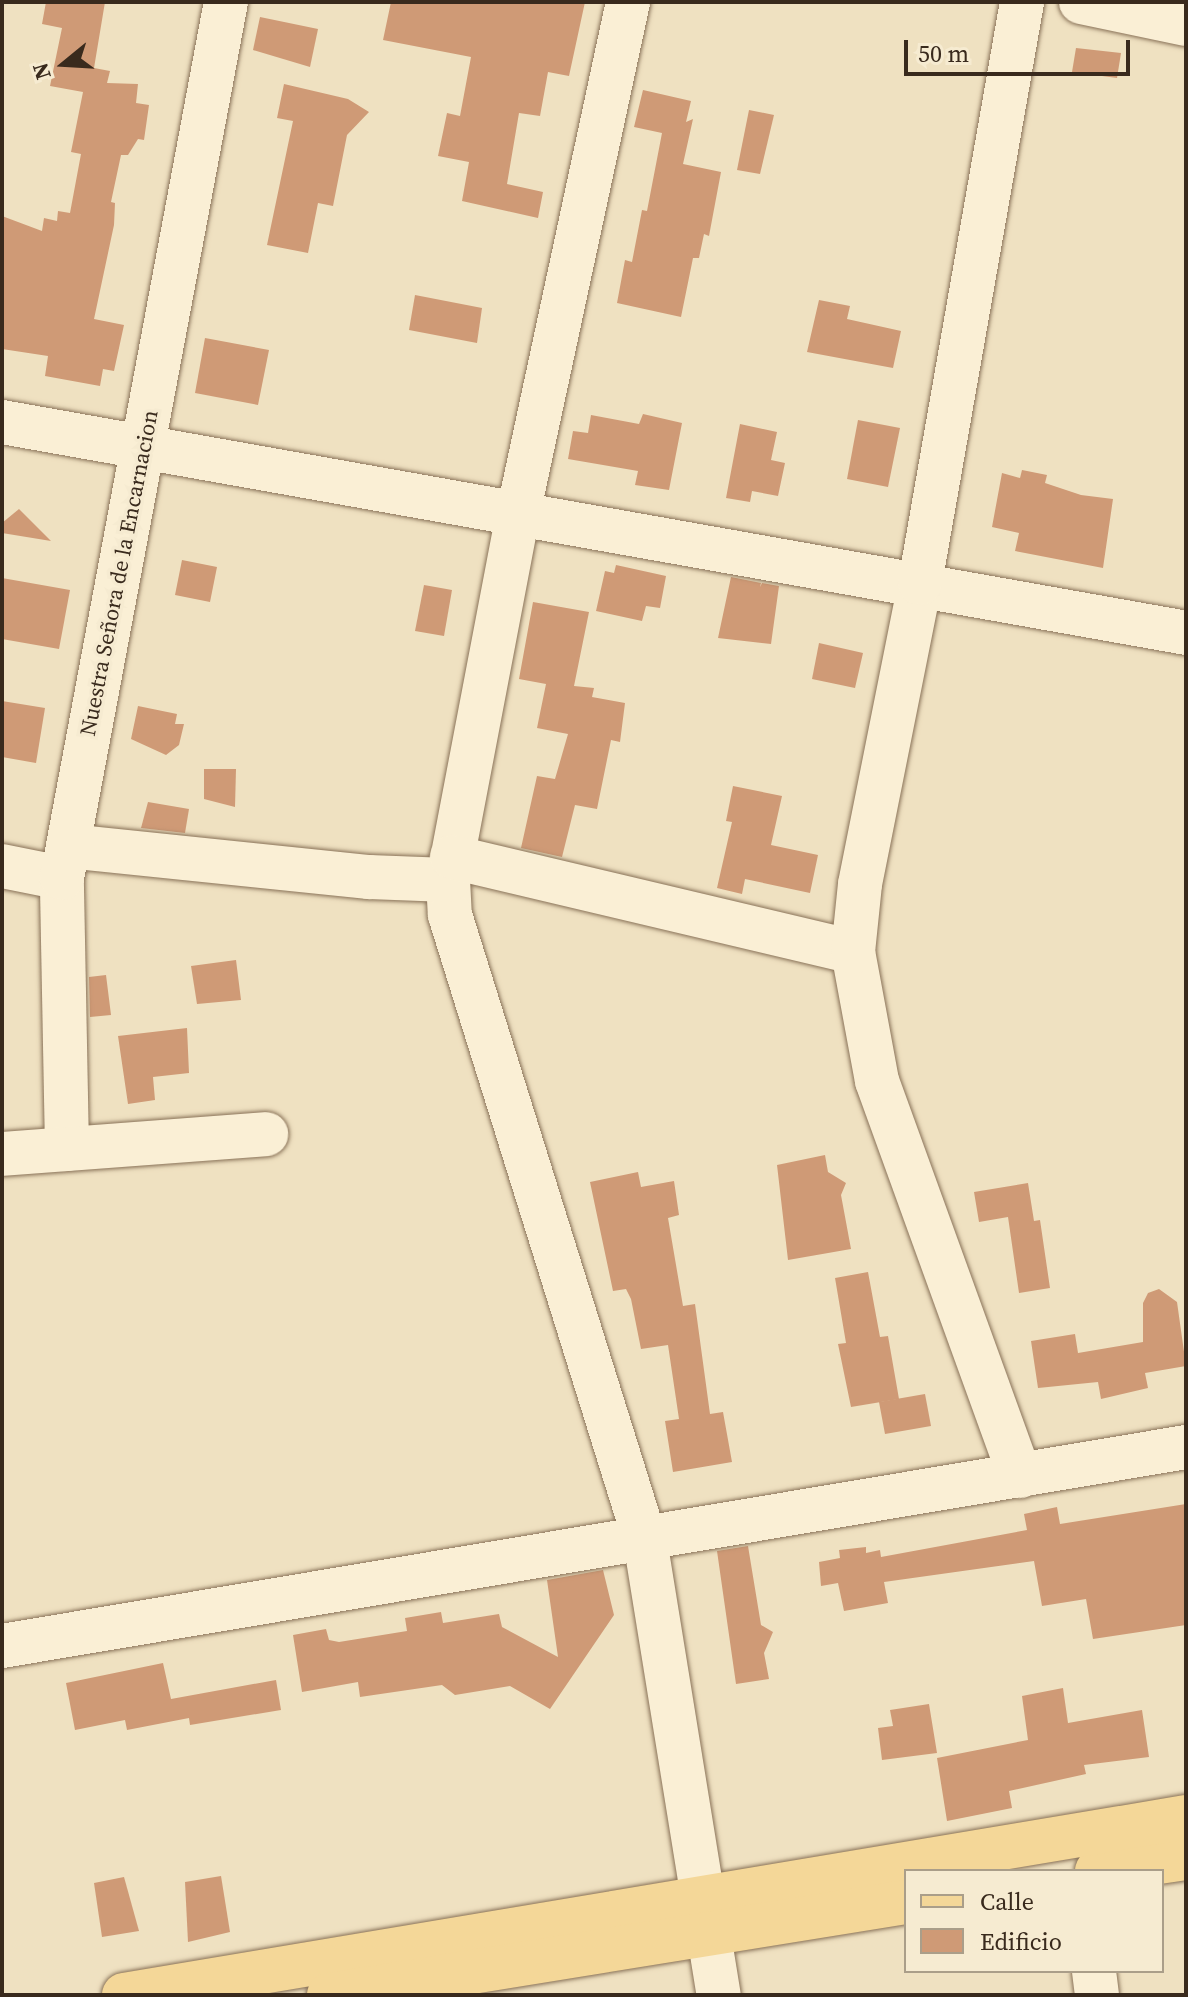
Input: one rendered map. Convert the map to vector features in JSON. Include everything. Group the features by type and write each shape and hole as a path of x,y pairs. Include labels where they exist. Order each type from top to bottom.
{"main road":[{"path":"1084,1859 1186,1817"},
{"path":"1018,1869 1084,1859 1186,1858"},
{"path":"124,1995 904,1886"},
{"path":"329,1995 706,1916 904,1902"}],"street":[{"name":"Nuestra Señora de la Encarnacion","path":"67,1149 65,862 226,2"},
{"path":"628,2 518,514 450,868 450,915 645,1540 719,1995"},
{"path":"1020,1476 877,1081 853,952 860,884 920,583 1022,2"},
{"path":"1081,2 1186,24"},
{"path":"2,422 920,583 1186,633"},
{"path":"2,866 65,862 369,877 450,868 853,952"},
{"path":"2,1154 266,1134"},
{"path":"2,1646 1186,1447"},
{"path":"1094,1973 1097,1995"}],"building":[{"path":"46,2 105,2 94,68 110,71 107,83 138,84 136,103 149,105 144,140 138,139 128,155 121,155 111,202 115,203 114,225 94,319 124,325 114,371 103,369 100,386 45,376 48,356 2,349 2,216 42,231 44,218 57,221 58,211 70,213 81,154 71,152 83,92 50,86 62,28 42,24"},
{"path":"391,2 585,2 569,76 548,72 540,116 519,113 507,184 543,192 538,218 462,201 469,162 438,156 447,113 460,116 471,57 383,40"},
{"path":"260,17 318,29 310,67 253,50"},
{"path":"1076,48 1121,53 1117,78 1072,72"},
{"path":"284,84 348,99 369,112 347,135 333,206 318,203 308,253 267,245 293,121 277,118"},
{"path":"643,90 691,101 686,122 693,119 683,164 721,172 709,236 704,234 699,258 693,258 681,317 617,303 625,260 632,262 642,210 647,211 662,133 634,127"},
{"path":"749,110 774,115 760,174 737,170"},
{"path":"415,295 482,308 477,343 409,330"},
{"path":"819,300 850,306 847,319 901,331 893,368 807,352"},
{"path":"205,338 269,350 258,405 195,393"},
{"path":"643,414 682,423 669,490 635,485 638,471 568,459 573,431 588,433 591,415 639,424"},
{"path":"858,420 900,428 888,487 847,479"},
{"path":"740,424 777,432 771,460 785,463 778,496 752,491 750,502 726,498"},
{"path":"1022,470 1047,475 1045,483 1081,495 1113,499 1103,568 1015,551 1019,533 992,527 1002,473 1020,478"},
{"path":"19,509 51,541 2,533 2,523"},
{"path":"182,560 217,567 210,602 175,595"},
{"path":"616,565 666,576 660,608 646,606 642,621 596,611 605,571 614,573"},
{"path":"731,577 761,583 760,587 762,583 779,586 771,644 718,638"},
{"path":"2,578 70,590 59,649 2,639"},
{"path":"424,585 452,590 444,636 415,631"},
{"path":"533,602 589,612 574,686 594,688 592,697 625,703 620,742 611,740 597,809 575,805 562,857 521,848 537,776 555,779 568,734 537,728 546,684 519,679"},
{"path":"819,643 863,653 855,688 812,679"},
{"path":"2,701 45,708 36,763 2,757"},
{"path":"138,706 177,714 175,724 184,724 179,745 166,755 131,739"},
{"path":"204,769 236,769 235,807 204,799"},
{"path":"733,786 782,796 771,845 818,855 810,893 745,879 742,894 717,888 732,822 726,821"},
{"path":"148,802 189,809 185,833 141,828"},
{"path":"236,960 241,1000 197,1004 191,966"},
{"path":"106,975 111,1015 90,1017 89,977"},
{"path":"187,1028 189,1073 153,1077 155,1100 128,1104 118,1036"},
{"path":"825,1155 828,1172 846,1183 841,1195 851,1249 788,1260 777,1165"},
{"path":"638,1172 641,1187 674,1181 679,1215 668,1218 683,1306 695,1304 710,1414 723,1412 732,1462 673,1472 665,1421 679,1419 668,1345 641,1349 631,1299 626,1289 613,1291 590,1182"},
{"path":"1028,1183 1034,1221 1040,1220 1050,1288 1019,1293 1008,1217 979,1222 974,1192"},
{"path":"868,1272 880,1337 888,1336 899,1399 851,1407 838,1344 846,1343 835,1278"},
{"path":"1159,1289 1177,1302 1186,1366 1145,1373 1148,1388 1101,1399 1098,1382 1038,1388 1031,1341 1075,1334 1078,1353 1143,1342 1143,1303 1148,1293"},
{"path":"925,1394 931,1426 885,1434 879,1402"},
{"path":"1186,1504 1186,1625 1093,1639 1086,1599 1042,1606 1034,1561 884,1582 888,1603 844,1611 838,1583 821,1586 819,1562 840,1558 839,1550 866,1547 866,1553 880,1550 881,1557 1027,1530 1024,1514 1057,1507 1060,1524"},
{"path":"748,1546 761,1625 773,1632 764,1653 769,1679 736,1684 717,1551"},
{"path":"603,1570 614,1615 550,1709 510,1686 455,1695 442,1685 360,1697 358,1682 302,1692 293,1635 326,1629 329,1640 339,1642 407,1631 405,1618 441,1612 443,1623 499,1614 502,1627 558,1657 547,1580"},
{"path":"163,1663 171,1699 276,1680 281,1710 190,1725 189,1718 127,1730 125,1720 75,1730 66,1683"},
{"path":"1063,1688 1068,1723 1142,1710 1149,1757 1084,1765 1086,1774 1009,1791 1012,1808 947,1821 937,1758 1028,1740 1022,1696"},
{"path":"929,1704 937,1753 882,1760 878,1728 893,1726 890,1710"},
{"path":"221,1876 230,1932 188,1942 185,1882"},
{"path":"124,1877 139,1931 102,1937 94,1883"}]}
